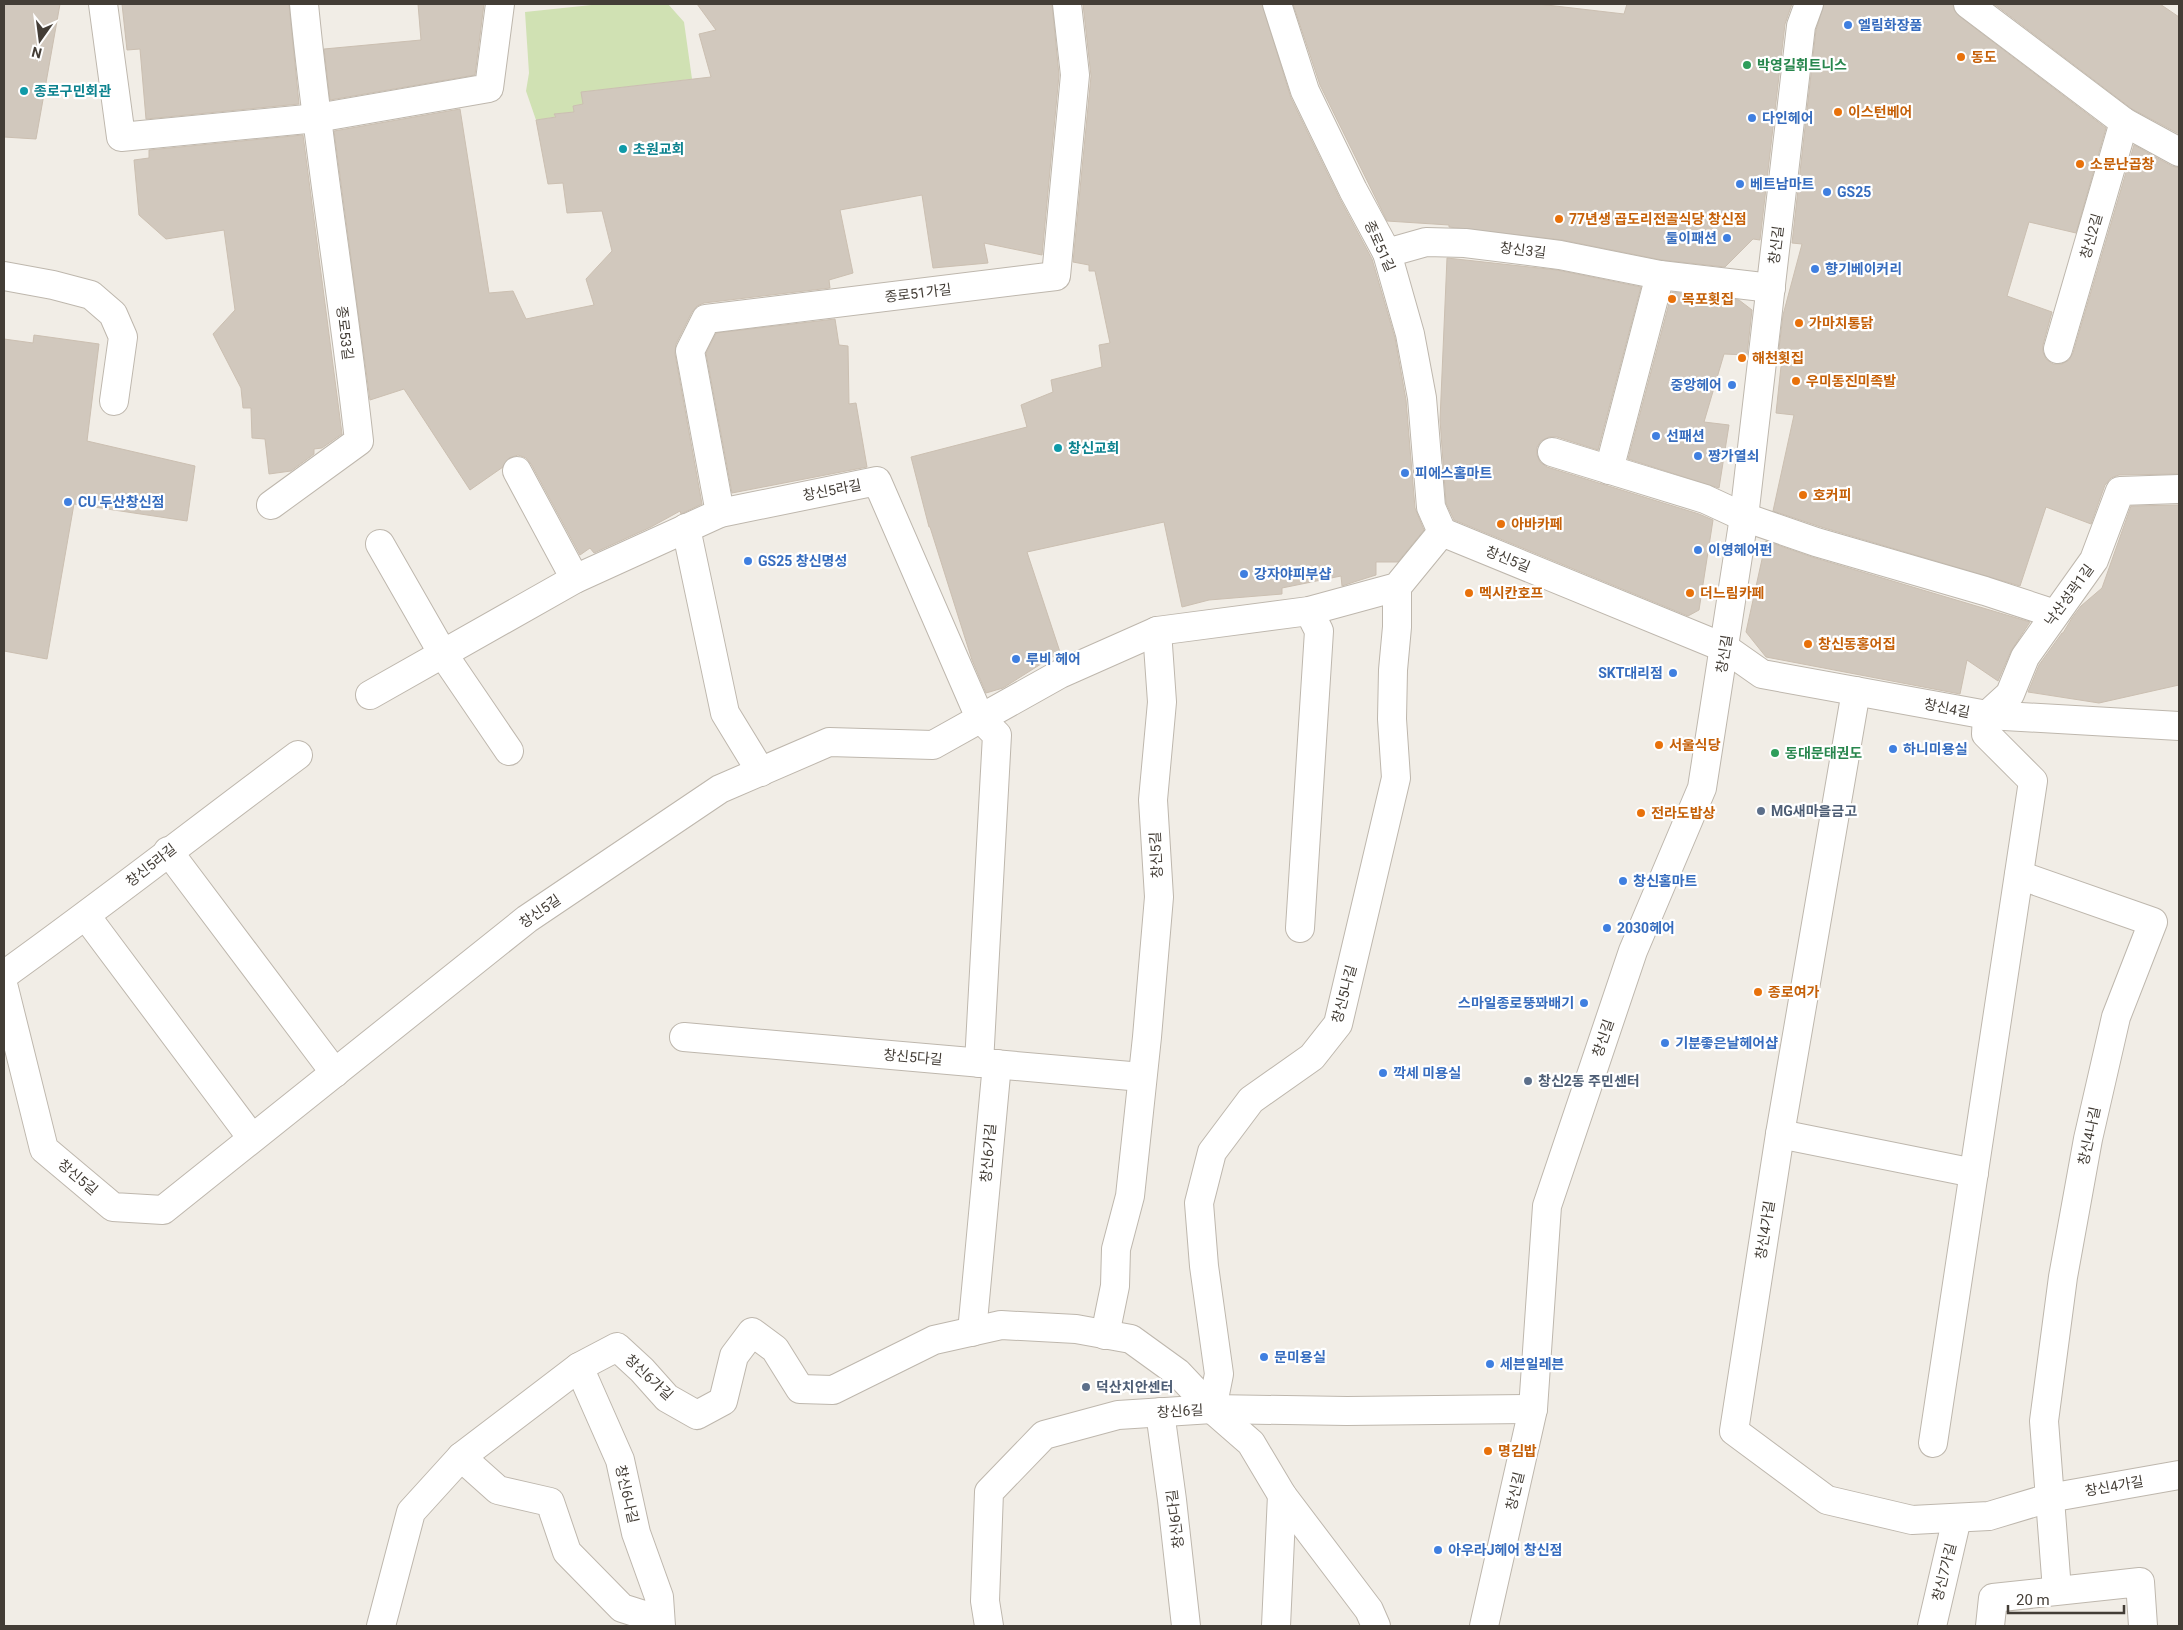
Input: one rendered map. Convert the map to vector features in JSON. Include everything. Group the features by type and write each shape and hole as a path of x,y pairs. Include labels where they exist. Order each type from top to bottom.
{"street":[{"path":"104,4 121,137 317,118 489,88 500,4"},
{"name":"종로53길","path":"271,505 359,441 304,4"},
{"name":"종로51가길","path":"720,512 690,351 706,319 1056,276 1075,74 1067,4"},
{"name":"종로51길","path":"1277,4 1305,91 1353,190 1387,254 1410,334 1422,398 1432,507 1442,532"},
{"name":"창신길","path":"1484,1626 1533,1409 1547,1206 1633,951 1702,788 1744,517 1801,26 1809,4"},
{"path":"1968,4 2124,122 2179,152"},
{"name":"창신2길","path":"2058,349 2124,122"},
{"name":"창신3길","path":"1387,254 1426,242 1465,243 1560,255 1660,274 1771,288"},
{"path":"1609,470 1660,274"},
{"path":"4,276 54,285 91,295 113,314 123,337 114,401"},
{"path":"1552,452 1705,499 1744,517 1816,542 1985,591 2055,614"},
{"path":"517,471 575,579"},
{"name":"창신5라길","path":"370,695 575,579 720,512 877,481 980,718"},
{"name":"낙산성곽1길","path":"1987,715 2010,694 2025,657 2094,560 2120,491 2179,489"},
{"path":"686,528 726,713 761,772"},
{"path":"1397,587 1442,532"},
{"name":"창신5길","path":"1442,532 1725,648"},
{"path":"380,544 443,654 509,751"},
{"name":"창신5길","path":"4,988 44,1149 114,1207 163,1210 528,919 720,789 829,742 933,745 1060,674 1157,632 1308,611 1397,587"},
{"name":"창신5나길","path":"1212,1409 1220,1374 1204,1266 1199,1203 1212,1152 1251,1100 1312,1057 1338,1024 1396,778 1392,719 1392,670 1397,627 1397,587"},
{"path":"1300,928 1319,631 1308,611"},
{"name":"창신5길","path":"1142,1077 1159,897 1153,800 1162,702 1157,632"},
{"name":"창신4길","path":"1725,648 1762,674 1987,715 2179,726"},
{"name":"창신4가길","path":"1856,690 1780,1134 1734,1431 1827,1500 1912,1520 1989,1516 2049,1498 2179,1475"},
{"path":"1933,1444 2033,781 1986,734 1987,715"},
{"path":"980,718 997,735 988,1064"},
{"name":"창신5라길","path":"4,975 86,916 168,851 298,755"},
{"path":"168,851 335,1073"},
{"name":"창신4나길","path":"2019,876 2153,922 2116,1017 2088,1139 2063,1277 2044,1421 2049,1498"},
{"path":"86,916 252,1138"},
{"name":"창신5다길","path":"684,1037 1142,1077"},
{"name":"창신6가길","path":"972,1332 988,1064"},
{"path":"1106,1334 1115,1286 1116,1248 1130,1196 1142,1077"},
{"path":"1780,1134 1974,1173"},
{"name":"창신6가길","path":"381,1626 411,1512 461,1457 579,1367 617,1347 668,1398 697,1415 723,1402 734,1356 752,1332 775,1349 800,1389 833,1390 934,1340 1001,1325 1076,1329 1131,1340 1178,1373 1212,1409"},
{"name":"창신6나길","path":"579,1367 620,1460 636,1533 659,1597 661,1623"},
{"path":"1212,1409 1251,1443 1282,1495 1369,1610 1376,1626"},
{"name":"창신6길","path":"988,1626 985,1601 989,1492 1044,1434 1118,1415 1212,1409 1347,1411 1533,1409"},
{"name":"창신6다길","path":"1160,1412 1178,1546 1186,1626"},
{"path":"461,1457 498,1490 550,1502 567,1552 622,1608 661,1623"},
{"path":"1276,1626 1282,1495"},
{"path":"2049,1498 2056,1590"},
{"name":"창신7가길","path":"1932,1626 1957,1518"},
{"path":"1990,1626 1993,1598 2140,1582 2143,1626"}],"green space":[{"path":"601,4 668,4 684,22 692,79 582,92 583,104 573,106 574,112 555,114 555,117 536,120 526,91 529,73 525,12"}],"building":[{"name":"종로구민회관","path":"4,4 60,4 36,139 4,137"},
{"path":"122,4 289,4 299,104 146,119 140,49 127,50"},
{"path":"418,4 484,4 475,75 330,100 324,49 421,40"},
{"path":"697,4 1052,4 1059,75 1042,255 984,243 988,263 933,268 922,195 840,210 853,273 829,280 830,288 704,303 697,306 692,312 676,344 675,354 702,504 681,514 680,511 651,527 594,553 590,548 580,555 526,458 518,455 509,458 503,467 470,490 404,389 370,400 334,131 460,109 489,293 513,291 526,319 594,305 586,279 612,251 602,211 567,213 563,183 548,184 536,120 556,117 554,114 574,112 573,106 583,104 581,92 711,77 699,34 716,30"},
{"path":"1083,4 1262,4 1291,98 1339,197 1372,259 1395,338 1406,400 1415,508 1424,530 1398,562 1376,562 1376,575 1342,586 1341,576 1282,588 1282,594 1209,600 1182,607 1164,522 1027,552 1060,652 1003,688 986,693 972,660 929,527 911,457 1027,427 1021,405 1053,392 1051,380 1102,367 1099,345 1110,343 1095,271 1089,271 1089,265 1073,262 1091,76"},
{"path":"1293,4 1538,4 1624,14 1627,4 1792,4 1785,24 1760,240 1753,239 1725,267 1662,260 1562,240 1449,227 1449,225 1387,221 1320,85"},
{"path":"1824,4 1953,4 1954,10 1959,16 2106,128 2076,233 2029,222 2007,296 2052,312 2043,345 2043,352 2046,359 2053,364 2062,364 2069,360 2073,353 2134,145 2179,168 2179,474 2119,475 2111,478 2105,485 2091,524 2046,507 2020,586 1773,511 1794,415 1776,413 1782,357 1778,357 1783,315 1802,244 1792,243 1816,30"},
{"path":"1994,4 2160,4 2179,17 2179,134 2132,109"},
{"path":"303,135 342,434 322,448 314,449 314,454 291,471 269,474 265,439 252,438 251,408 243,408 241,388 213,334 235,310 224,230 166,239 139,215 134,160 149,158 149,150"},
{"path":"1447,258 1557,270 1641,287 1598,450 1557,437 1549,437 1541,441 1537,447 1537,455 1540,462 1547,467 1713,520 1699,610 1688,616 1454,520 1446,503 1440,420"},
{"path":"1672,292 1739,300 1752,310 1747,355 1724,354 1704,422 1729,425 1719,488 1628,459"},
{"path":"835,319 839,345 848,346 849,404 856,403 867,467 732,493 706,353 716,333"},
{"path":"34,335 99,344 87,441 195,466 187,521 74,504 47,659 4,651 4,339 33,343"},
{"path":"2179,505 2179,685 2099,703 2028,692 2039,665 2072,618 2081,606 2102,588 2131,506"},
{"path":"1766,541 1812,557 2030,622 2011,651 1998,681 1967,660 1960,694 1766,657 1746,632"}],"place":[{"name":"엘림화장품","path":"1848,25"},
{"name":"동도","path":"1961,57"},
{"name":"박영길휘트니스","path":"1747,65"},
{"name":"종로구민회관","path":"24,91"},
{"name":"이스턴베어","path":"1838,112"},
{"name":"다인헤어","path":"1752,118"},
{"name":"초원교회","path":"623,149"},
{"name":"소문난곱창","path":"2080,164"},
{"name":"베트남마트","path":"1740,184"},
{"name":"GS25","path":"1827,192"},
{"name":"77년생 곱도리전골식당 창신점","path":"1559,219"},
{"name":"둘이패션","path":"1727,238"},
{"name":"향기베이커리","path":"1815,269"},
{"name":"목포횟집","path":"1672,299"},
{"name":"가마치통닭","path":"1799,323"},
{"name":"해천횟집","path":"1742,358"},
{"name":"우미동진미족발","path":"1796,381"},
{"name":"중앙헤어","path":"1732,385"},
{"name":"선패션","path":"1656,436"},
{"name":"창신교회","path":"1058,448"},
{"name":"짱가열쇠","path":"1698,456"},
{"name":"피에스홈마트","path":"1405,473"},
{"name":"호커피","path":"1803,495"},
{"name":"CU 두산창신점","path":"68,502"},
{"name":"아바카페","path":"1501,524"},
{"name":"이영헤어펀","path":"1698,550"},
{"name":"GS25 창신명성","path":"748,561"},
{"name":"강자야피부샵","path":"1244,574"},
{"name":"멕시칸호프","path":"1469,593"},
{"name":"더느림카페","path":"1690,593"},
{"name":"창신동홍어집","path":"1808,644"},
{"name":"루비 헤어","path":"1016,659"},
{"name":"SKT대리점","path":"1673,673"},
{"name":"서울식당","path":"1659,745"},
{"name":"하니미용실","path":"1893,749"},
{"name":"동대문태권도","path":"1775,753"},
{"name":"MG새마을금고","path":"1761,811"},
{"name":"전라도밥상","path":"1641,813"},
{"name":"창신홈마트","path":"1623,881"},
{"name":"2030헤어","path":"1607,928"},
{"name":"종로여가","path":"1758,992"},
{"name":"스마일종로뚱꽈배기","path":"1584,1003"},
{"name":"기분좋은날헤어샵","path":"1665,1043"},
{"name":"깍세 미용실","path":"1383,1073"},
{"name":"창신2동 주민센터","path":"1528,1081"},
{"name":"문미용실","path":"1264,1357"},
{"name":"세븐일레븐","path":"1490,1364"},
{"name":"덕산치안센터","path":"1086,1387"},
{"name":"명김밥","path":"1488,1451"},
{"name":"아우라J헤어 창신점","path":"1438,1550"}]}
